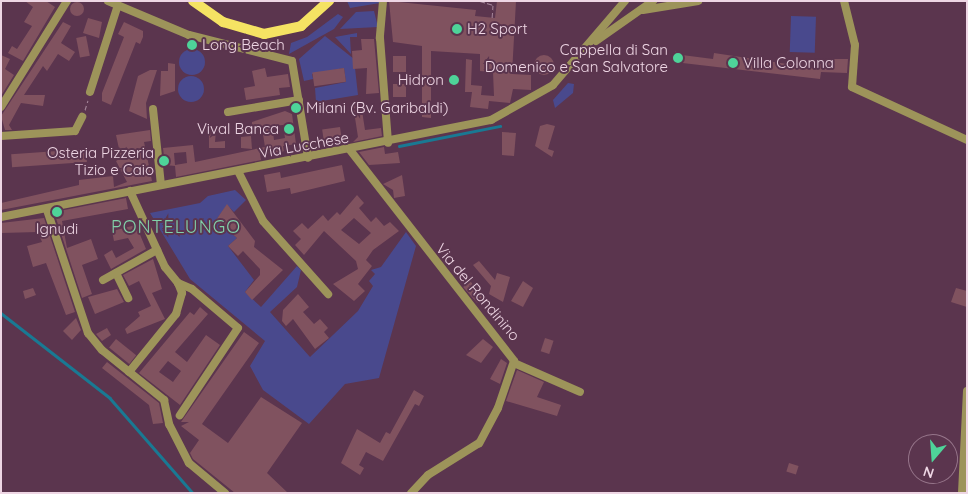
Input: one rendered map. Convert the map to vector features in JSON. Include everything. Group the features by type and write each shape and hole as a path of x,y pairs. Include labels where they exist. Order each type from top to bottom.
{"main road":[{"path":"193,1 227,23 248,33 280,33 308,21 329,1"},
{"path":"203,1 227,23"}],"street":[{"path":"1,107 67,1"},
{"path":"108,1 193,37 289,60 295,68 308,158"},
{"path":"382,1 380,38 388,143"},
{"name":"Via Lucchese","path":"1,217 47,210 130,191 388,143 502,116 546,90 588,47 625,1"},
{"name":"Via Lucchese","path":"588,47 653,1"},
{"name":"Via Lucchese","path":"639,11 698,1"},
{"path":"844,1 855,45 852,87 967,140"},
{"path":"90,92 118,5"},
{"path":"228,112 299,100"},
{"path":"153,109 161,185"},
{"path":"1,136 75,131 82,117"},
{"name":"Via del Rondinino","path":"350,150 514,363 496,414 479,442 428,475 411,493"},
{"path":"238,171 263,221 328,294"},
{"path":"129,372 176,314 182,293 178,283 157,250 130,191"},
{"path":"47,210 84,326 102,350 164,400 169,424 189,463 225,493"},
{"path":"103,280 157,250"},
{"path":"116,272 128,298"},
{"path":"178,283 192,289 238,330 180,415"},
{"path":"514,363 580,392"},
{"path":"962,493 967,391"}],"path":[{"path":"480,1 493,5 492,18"},
{"path":"82,117 90,92"}],"shaded area":[{"path":"347,1 380,1 380,3 350,8"},
{"path":"374,11 378,27 340,29 356,12"},
{"path":"338,14 343,17 334,29 289,54 291,43 307,37"},
{"path":"791,16 816,17 815,53 790,52"},
{"path":"357,33 357,37 350,37 351,54 335,37"},
{"path":"325,36 354,59 358,95 316,102 315,88 346,82 344,68 312,74 313,79 304,81 299,59"},
{"path":"192,49 201,53 205,62 201,71 192,75 183,71 179,62 183,53"},
{"path":"191,76 200,80 204,89 200,98 191,102 182,98 178,89 182,80"},
{"path":"568,83 574,84 573,93 555,108 553,100"},
{"path":"235,190 246,200 234,212 227,205 216,220 237,238 228,246 254,280 245,292 261,307 297,266 301,270 297,287 270,312 310,357 358,311 373,286 369,281 375,274 371,270 381,267 406,232 416,246 379,378 345,384 309,424 263,390 250,366 265,341 190,279 150,213 200,203 208,196"}],"building":[{"path":"25,1 46,1 55,7 23,61 8,53 12,46 17,49 32,26 24,22 33,7"},
{"path":"389,1 476,10 475,16 495,18 497,1 516,1 512,74 531,75 531,90 513,89 510,103 489,101 488,109 470,107 472,92 465,92 466,59 472,60 471,85 482,86 481,95 494,96 493,72 480,71 480,54 431,51 431,118 422,117 422,46 393,42"},
{"path":"74,2 80,2 84,9 80,16 74,16 70,12 70,6"},
{"path":"88,18 102,22 99,38 83,33"},
{"path":"63,22 71,26 61,43 75,52 69,61 58,54 47,71 43,66 24,95 45,95 43,106 21,103 9,125 12,130 5,130 1,116"},
{"path":"124,22 143,31 143,37 140,44 136,42 111,105 102,101 102,93 124,37 118,34"},
{"path":"86,36 90,56 80,58 76,38"},
{"path":"361,39 374,39 379,93 366,94 367,68 353,69 352,51 362,50"},
{"path":"675,51 682,55 713,59 714,53 814,68 815,63 828,65 828,59 848,59 847,73 821,72 820,79 674,62"},
{"path":"1,55 10,59 5,69 14,75 1,96"},
{"path":"544,55 551,58 554,65 551,72 544,75 537,72 534,65 537,58"},
{"path":"393,56 406,56 406,72 393,72"},
{"path":"168,63 175,64 175,91 160,96 161,71 168,71"},
{"path":"265,68 267,77 288,74 290,87 279,88 280,95 246,100 244,88 255,86 252,71"},
{"path":"344,68 346,82 314,86 312,72"},
{"path":"150,70 157,70 146,103 147,119 129,111 138,76"},
{"path":"393,84 406,84 406,97 393,97"},
{"path":"361,104 365,130 381,128 382,136 353,142 358,137 353,105"},
{"path":"285,111 292,114 296,144 283,146 284,152 260,154 261,160 176,177 175,166 165,165 163,148 193,145 195,162 265,147 262,128 252,131 252,122","holes":["283,125 285,138 274,140 272,126","186,152 187,163 175,165 174,153"]},
{"path":"547,124 555,126 548,149 554,151 552,157 535,146 540,126"},
{"path":"340,127 342,142 324,144 322,130"},
{"path":"150,130 151,141 144,142 152,181 1,210 1,203 79,185 79,180 113,176 114,187 127,182 116,161 121,158 116,135"},
{"path":"209,130 216,130 215,142 225,141 225,148 209,148"},
{"path":"502,132 516,133 514,156 502,155"},
{"path":"251,136 252,149 241,148 241,137"},
{"path":"384,147 385,154 398,152 400,163 369,165 359,152"},
{"path":"86,149 87,162 12,167 11,154"},
{"path":"342,165 345,181 291,194 290,188 267,192 264,175 280,172 281,178"},
{"path":"402,175 405,196 394,198 393,190 383,184"},
{"path":"357,195 364,203 359,208 371,222 376,217 384,226 390,222 399,231 373,250 366,260 372,266 358,284 365,291 354,301 333,284 358,269 356,261 324,231 304,255 295,245 301,239 293,231 302,223 308,229 323,215 328,221 337,212 340,215","holes":["354,218 371,233 359,244 341,230"]},
{"path":"126,198 128,209 62,221 67,248 91,239 98,259 82,265 92,294 82,298 54,212"},
{"path":"227,204 255,241 254,247 283,270 252,300 245,292 260,275 260,269 243,251 238,256 228,246 237,238 216,220"},
{"path":"44,218 75,312 66,315 46,263 33,267 27,246 42,242 38,232 1,233 1,223"},
{"path":"136,225 146,249 111,269 104,255 112,250 116,258 134,248 128,238 114,241 112,231"},
{"path":"153,259 162,289 152,293 165,319 127,334 125,329 140,316 138,312 151,306 139,281 129,286 123,275"},
{"path":"479,261 495,280 497,273 510,277 503,302 489,294 491,286 473,265"},
{"path":"470,281 484,297 477,303 463,287"},
{"path":"523,281 533,288 523,307 511,301"},
{"path":"33,288 36,295 25,299 23,291"},
{"path":"956,288 967,291 967,307 951,302"},
{"path":"117,289 124,302 95,314 88,297"},
{"path":"298,294 309,307 303,312 314,324 320,319 328,328 324,332 329,338 315,349 293,319 286,326 282,321 283,310"},
{"path":"200,307 208,314 175,352 187,362 206,335 220,345 180,405 139,373 190,312 194,315","holes":["168,361 181,371 173,382 159,372"]},
{"path":"76,318 81,330 72,340 63,331"},
{"path":"107,328 111,335 102,341 96,334"},
{"path":"244,332 259,343 202,424 228,443 261,397 302,423 267,473 288,493 235,493 193,459 190,453 199,440 181,426 189,422 181,422"},
{"path":"545,338 554,341 549,354 541,351"},
{"path":"116,339 136,355 129,364 109,348"},
{"path":"483,339 493,347 481,363 466,355"},
{"path":"501,359 507,363 500,384 490,379"},
{"path":"107,362 159,403 163,423 153,424 149,405 102,368"},
{"path":"517,370 544,382 537,397 561,405 557,416 506,401"},
{"path":"414,390 424,396 419,406 415,404 383,461 366,452 359,465 364,468 360,475 341,463 357,429 380,443 386,432 390,434"},
{"path":"789,463 799,466 796,475 786,472"}],"waterway":[{"path":"399,146 500,126"},
{"path":"1,313 110,398 193,493"}],"place":[{"name":"H2 Sport","path":"457,29"},
{"name":"Long Beach","path":"192,45"},
{"name":"Cappella di San Domenico e San Salvatore","path":"678,58"},
{"name":"Villa Colonna","path":"733,63"},
{"name":"Hidron","path":"454,80"},
{"name":"Milani (Bv. Garibaldi)","path":"296,108"},
{"name":"Vival Banca","path":"289,129"},
{"name":"Osteria Pizzeria Tizio e Caio","path":"164,161"},
{"name":"Ignudi","path":"57,212"}],"district":[{"name":"PONTELUNGO","path":"176,227"}]}
